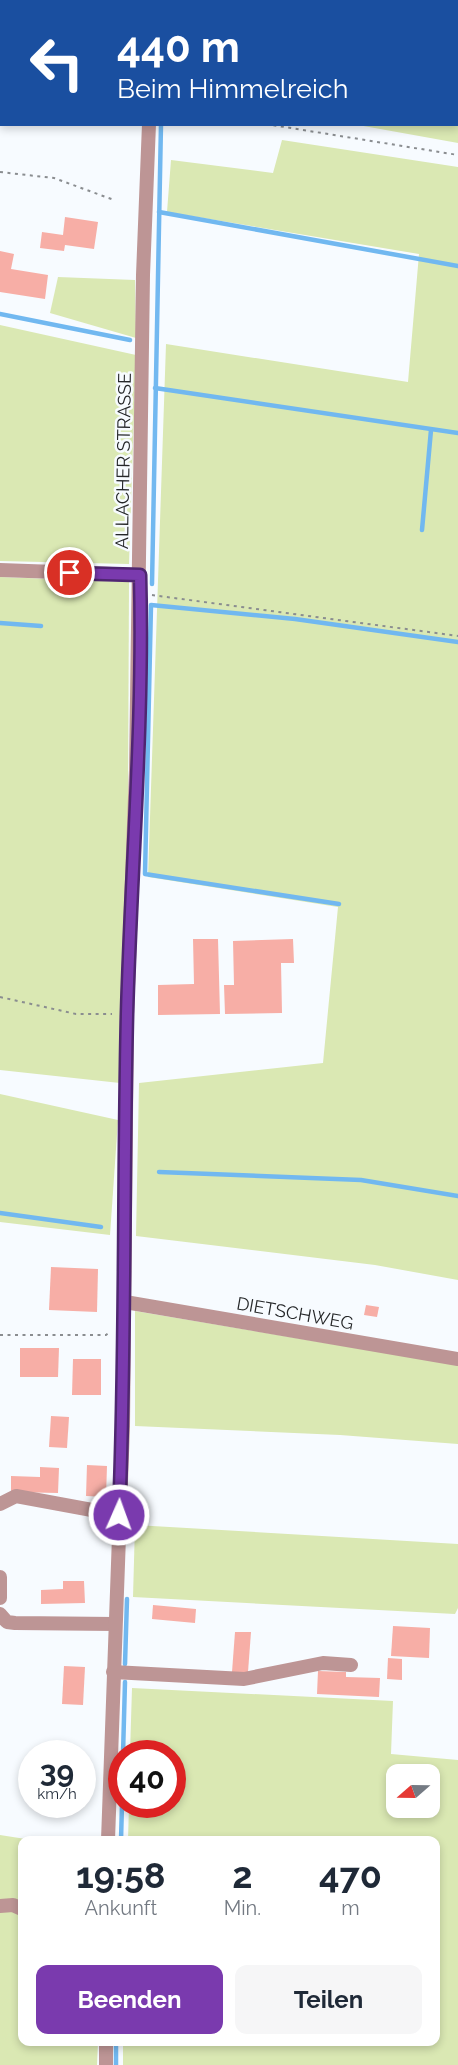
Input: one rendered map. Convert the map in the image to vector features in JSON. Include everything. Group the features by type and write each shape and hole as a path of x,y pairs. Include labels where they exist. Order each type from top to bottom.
{"street":[{"name":"ALLACHER STRASSE","path":"108,1836 125,1302 127,1014 140,593 143,275 149,126"},
{"path":"0,570 140,575"},
{"name":"DIETSCHWEG","path":"125,1302 458,1359"},
{"path":"0,1504 16,1496 119,1515"},
{"path":"0,1577 0,1598"},
{"path":"0,1614 7,1622 15,1623 115,1624"},
{"path":"113,1672 244,1679 322,1663 351,1665"},
{"path":"0,1906 13,1905 18,1907"},
{"path":"106,2046 106,2065"}],"path":[{"path":"278,126 458,155"},
{"path":"0,172 54,178 114,200"},
{"path":"140,593 458,636"},
{"path":"0,997 76,1014 127,1014"},
{"path":"0,1335 106,1335 124,1320"}],"green space":[{"path":"364,126 458,126 458,143"},
{"path":"282,140 458,167 458,1280 375,1265 136,1236 139,1083 323,1063 338,907 148,877 166,344 408,382 419,254 167,212 171,160 273,173"},
{"path":"58,277 135,280 136,338 50,313"},
{"path":"0,325 136,355 129,564 0,561"},
{"path":"0,577 129,582 127,1014 120,1083 0,1070"},
{"path":"0,1094 118,1120 110,1235 0,1222"},
{"path":"135,1311 458,1365 458,1444 340,1435 135,1426"},
{"path":"135,1525 458,1544 458,1608 455,1614 133,1597"},
{"path":"132,1688 393,1701 391,1754 458,1760 458,2065 123,2065 123,2046 440,2046 440,1836 128,1836 129,1818 186,1818 186,1740 130,1740"},
{"path":"0,1835 18,1838 18,2046 98,2046 97,2065 0,2065"}],"building":[{"path":"65,217 98,222 94,249 65,245 64,251 40,248 42,232 63,235"},
{"path":"0,251 14,254 11,269 48,275 45,299 0,292"},
{"path":"193,939 218,939 220,1014 158,1015 158,985 194,984"},
{"path":"293,939 294,963 281,963 282,1013 225,1014 224,985 234,985 233,941"},
{"path":"51,1267 98,1269 97,1312 49,1310"},
{"path":"366,1305 379,1307 377,1317 364,1315"},
{"path":"20,1348 59,1348 58,1377 20,1377"},
{"path":"73,1359 101,1359 101,1395 72,1395"},
{"path":"51,1416 69,1417 67,1448 49,1447"},
{"path":"87,1465 107,1466 106,1497 86,1496"},
{"path":"40,1467 59,1468 58,1493 11,1492 11,1476 40,1477"},
{"path":"63,1581 84,1581 85,1603 41,1604 41,1590 63,1589"},
{"path":"153,1605 196,1609 195,1623 152,1619"},
{"path":"393,1626 430,1628 429,1658 391,1656"},
{"path":"235,1632 251,1632 248,1672 232,1672"},
{"path":"388,1658 402,1659 402,1680 387,1679"},
{"path":"64,1666 85,1667 83,1705 62,1704"},
{"path":"318,1671 346,1672 346,1677 380,1678 379,1697 317,1694"}],"waterway":[{"path":"152,584 161,126"},
{"path":"159,212 458,266"},
{"path":"0,314 130,340"},
{"path":"155,388 458,433"},
{"path":"422,530 431,430"},
{"path":"339,904 145,874 151,605 295,619 458,642"},
{"path":"0,623 41,626"},
{"path":"159,1172 361,1180 458,1196"},
{"path":"0,1213 101,1227"},
{"path":"125,1664 127,1599"},
{"path":"123,1740 125,1682"},
{"path":"121,1836 122,1818"},
{"path":"116,2046 116,2065"}],"route":[{"path":"70,573 140,575 127,1014 125,1302 119,1515"}]}
